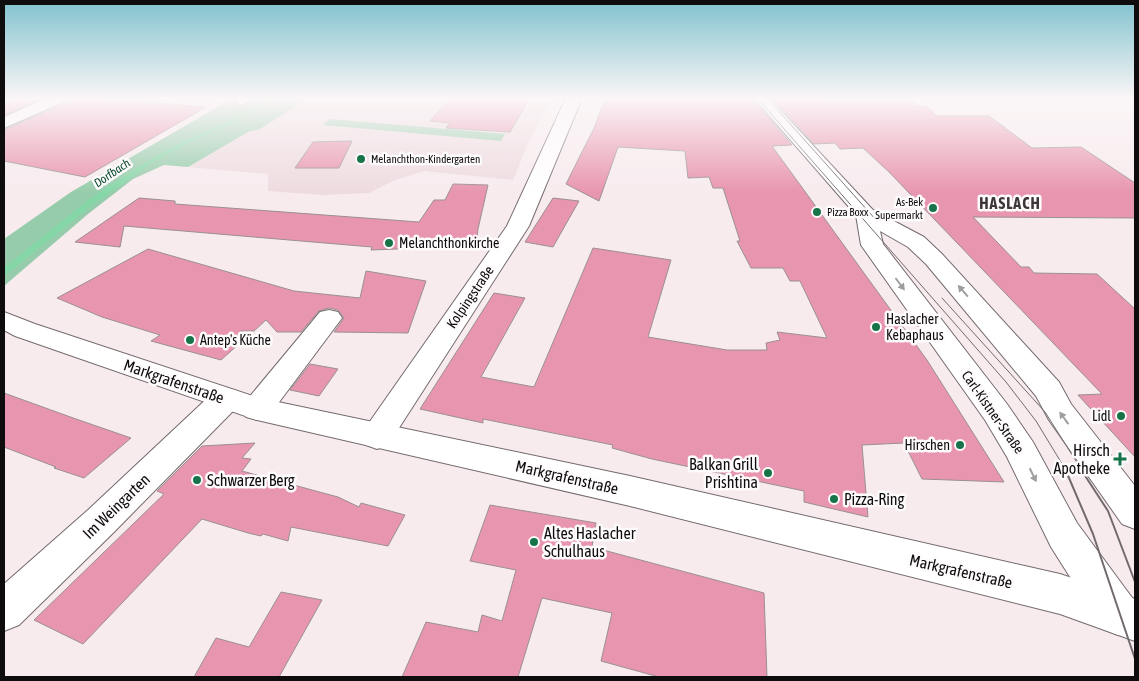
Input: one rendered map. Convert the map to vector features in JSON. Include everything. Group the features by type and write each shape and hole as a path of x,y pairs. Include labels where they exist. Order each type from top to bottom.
{"street":[{"name":"Kolpingstraße","path":"377,436 518,226 560,130"},
{"path":"790,130 866,214 916,242 934,259 1048,390 1060,412 1135,513"},
{"name":"Carl-Kistner-Straße","path":"866,214 872,245 996,412 1021,451 1064,535 1129,623"},
{"name":"Im Weingarten","path":"4,611 101,521 242,404 329,318"},
{"name":"Markgrafenstraße","path":"4,320 26,330 242,404 377,436 630,491 1060,594 1129,623"}],"shaded area":[{"name":"Melanchthon-Kindergarten","path":"257,130 535,130 513,180 424,171 393,181 369,193 323,195 268,191 268,174 188,167 248,132"}],"green space":[{"path":"178,130 257,130 248,132 188,167 164,165 133,179 88,214 4,286 4,239 71,192"},
{"path":"376,130 456,130 505,134 501,141"}],"building":[{"path":"4,130 167,130 85,177 4,161"},
{"path":"474,130 511,130 510,132"},
{"path":"593,130 779,130 792,145 772,146 927,360 1004,482 922,479 904,443 862,445 868,517 804,502 804,491 652,459 612,448 613,445 483,419 483,423 420,409 494,293 525,298 481,377 534,387 593,248 671,260 648,337 727,350 767,350 766,343 780,340 777,332 827,338 800,281 790,281 783,268 751,268 737,241 740,241 723,188 713,188 709,177 688,178 685,151 618,147 599,201 566,184"},
{"path":"801,130 1008,130 1032,148 1081,147 1135,183 1135,218 973,217 1021,267 1029,267 1034,273 1097,274 1135,309 1135,457 1078,395 1102,394 889,172 863,148 840,149 835,143 814,144"},
{"path":"352,141 339,168 295,168 313,142"},
{"path":"453,184 488,185 476,246 371,250 372,247 124,226 120,247 75,242 139,198 175,201 175,204 419,222 434,200 445,200"},
{"path":"553,198 579,201 553,247 525,242"},
{"path":"148,249 294,291 360,298 366,271 426,281 408,333 334,332 344,318 338,310 329,308 319,311 301,332 277,332 266,320 254,331 241,331 240,343 221,360 151,341 160,335 102,317 57,298"},
{"path":"310,364 338,369 319,396 290,390"},
{"path":"4,393 131,438 84,478 54,468 56,467 4,447"},
{"path":"255,443 242,458 251,459 242,471 338,497 359,507 361,503 405,515 388,546 291,527 288,541 263,534 261,536 248,533 202,519 83,644 34,620 164,494 157,491 202,446"},
{"path":"490,505 596,523 592,547 764,593 767,677 659,677 601,661 612,613 542,598 518,677 402,677 426,622 478,632 482,615 502,621 516,570 470,561"},
{"path":"281,592 322,600 279,677 194,677 216,638 249,647"}],"waterway":[{"name":"Dorfbach","path":"4,272 91,202 148,163 184,143 214,130"}],"tram line":[{"path":"785,130 1006,382 1036,421 1067,472"},
{"path":"795,130 877,221"},
{"path":"942,298 1045,412 1083,472"},
{"path":"1066,471 1093,534 1135,659"},
{"path":"1082,471 1108,511 1135,582"}],"place":[{"name":"Melanchthon-Kindergarten","path":"361,159"},
{"name":"As-Bek Supermarkt","path":"933,208"},
{"name":"Pizza Boxx","path":"817,212"},
{"name":"Melanchthonkirche","path":"389,243"},
{"name":"Haslacher Kebaphaus","path":"876,327"},
{"name":"Antep's Küche","path":"190,340"},
{"name":"Lidl","path":"1121,416"},
{"name":"Hirschen","path":"960,445"},
{"name":"Hirsch Apotheke","path":"1120,459"},
{"name":"Balkan Grill Prishtina","path":"768,473"},
{"name":"Schwarzer Berg","path":"197,480"},
{"name":"Pizza-Ring","path":"834,499"},
{"name":"Altes Haslacher Schulhaus","path":"534,542"}],"district":[{"name":"HASLACH","path":"1010,203"}]}
